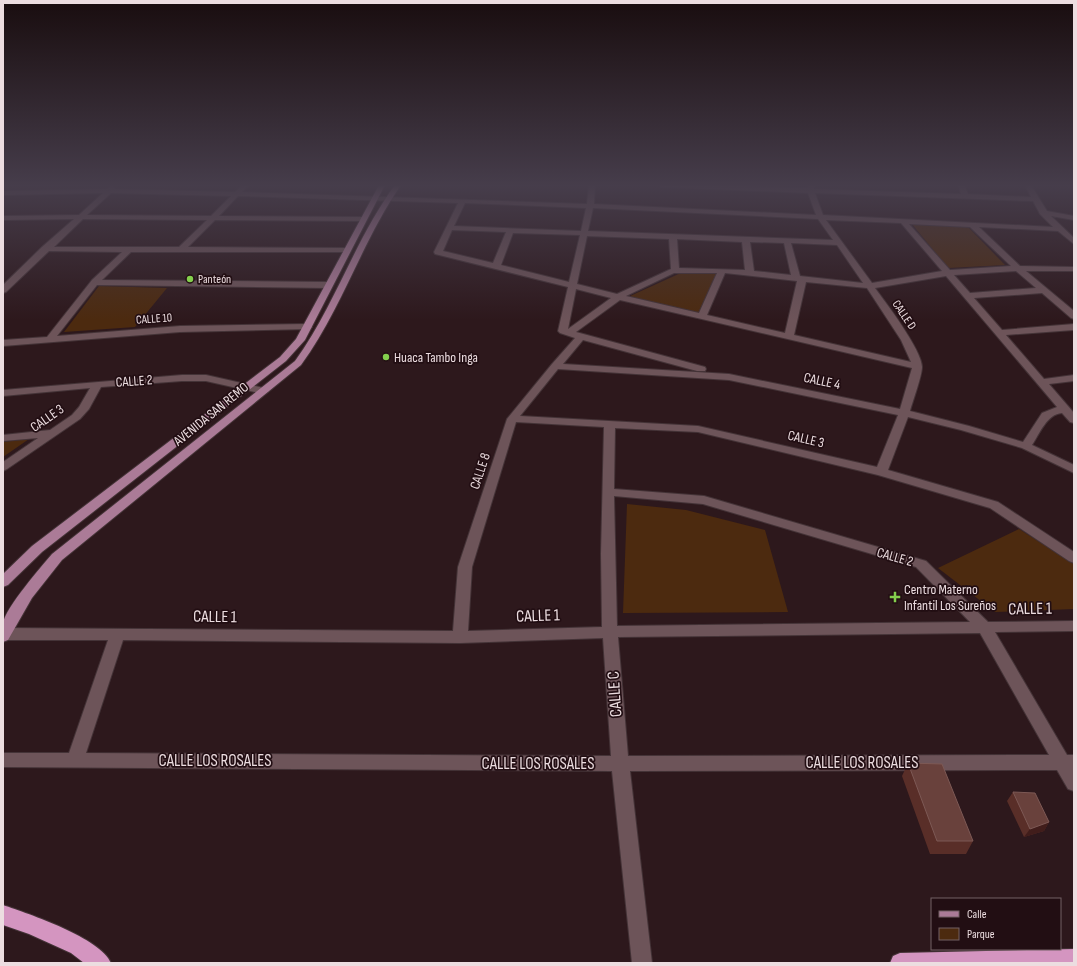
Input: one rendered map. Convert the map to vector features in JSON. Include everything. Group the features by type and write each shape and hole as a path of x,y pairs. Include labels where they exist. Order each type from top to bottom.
{"highway":[{"path":"3,916 32,926 78,946 101,963"},
{"path":"900,963 1074,959"}],"main road":[{"name":"AVENIDA SAN REMO","path":"3,582 37,549 283,360 300,340 357,230"},
{"name":"AVENIDA SAN REMO","path":"3,635 19,605 37,578 57,557 298,363 307,353 340,294 372,230"}],"street":[{"path":"3,290 66,230"},
{"path":"182,249 201,230"},
{"path":"448,230 438,252 702,317 917,366 904,413 881,472"},
{"path":"496,267 510,230"},
{"path":"512,230 839,243"},
{"path":"584,230 563,331 729,376"},
{"name":"CALLE D","path":"830,230 870,286 909,346 917,366"},
{"path":"911,230 1074,420"},
{"path":"977,230 1018,268 1074,316"},
{"path":"1059,230 1074,242"},
{"path":"673,237 675,270"},
{"path":"746,240 750,274"},
{"path":"787,241 799,279 789,337"},
{"path":"45,249 347,250"},
{"path":"50,339 95,282 129,249"},
{"path":"569,333 618,297 675,270 696,269 722,271 870,286 948,273 1018,268 1074,269"},
{"path":"702,317 722,271"},
{"path":"95,282 329,285"},
{"path":"967,296 1043,290"},
{"name":"CALLE 10","path":"3,343 200,328 307,327"},
{"path":"1000,333 1074,327"},
{"name":"CALLE 8","path":"460,637 464,567 512,419 555,366 581,337"},
{"name":"CALLE 4","path":"555,366 729,376 904,413 965,428 1026,446 1074,469"},
{"name":"CALLE 2","path":"3,393 97,384 198,378 230,382 264,391"},
{"path":"1041,382 1074,378"},
{"name":"CALLE 3","path":"3,467 76,417 84,409 97,384"},
{"path":"1026,446 1046,414 1055,410 1064,409"},
{"name":"CALLE 3","path":"512,419 698,429 881,472 994,505 1074,558"},
{"name":"CALLE C","path":"610,424 608,492 610,632 620,764 642,963"},
{"path":"3,438 52,433"},
{"name":"CALLE 2","path":"608,492 704,500 921,564 985,628 1068,762 1074,783"},
{"name":"CALLE 1","path":"3,635 118,634 460,637 610,632 1074,626"},
{"path":"75,760 118,634"},
{"name":"CALLE LOS ROSALES","path":"3,760 620,764 1068,762"}],"green space":[{"path":"917,230 971,230 1005,265 948,268"},
{"path":"683,272 718,273 700,313 628,297"},
{"path":"99,286 167,288 135,327 64,332"},
{"path":"29,439 3,457 3,442"},
{"path":"627,504 686,510 765,530 788,612 623,613"},
{"path":"1019,529 1074,564 1074,609 995,612 938,568"}],"building":[{"path":"908,763 942,764 973,841 937,841"},
{"path":"1013,792 1035,793 1049,822 1030,829"}],"place":[{"name":"Panteón","path":"190,279"},
{"name":"Huaca Tambo Inga","path":"386,357"},
{"name":"Centro Materno Infantil Los Sureños","path":"895,597"}]}
